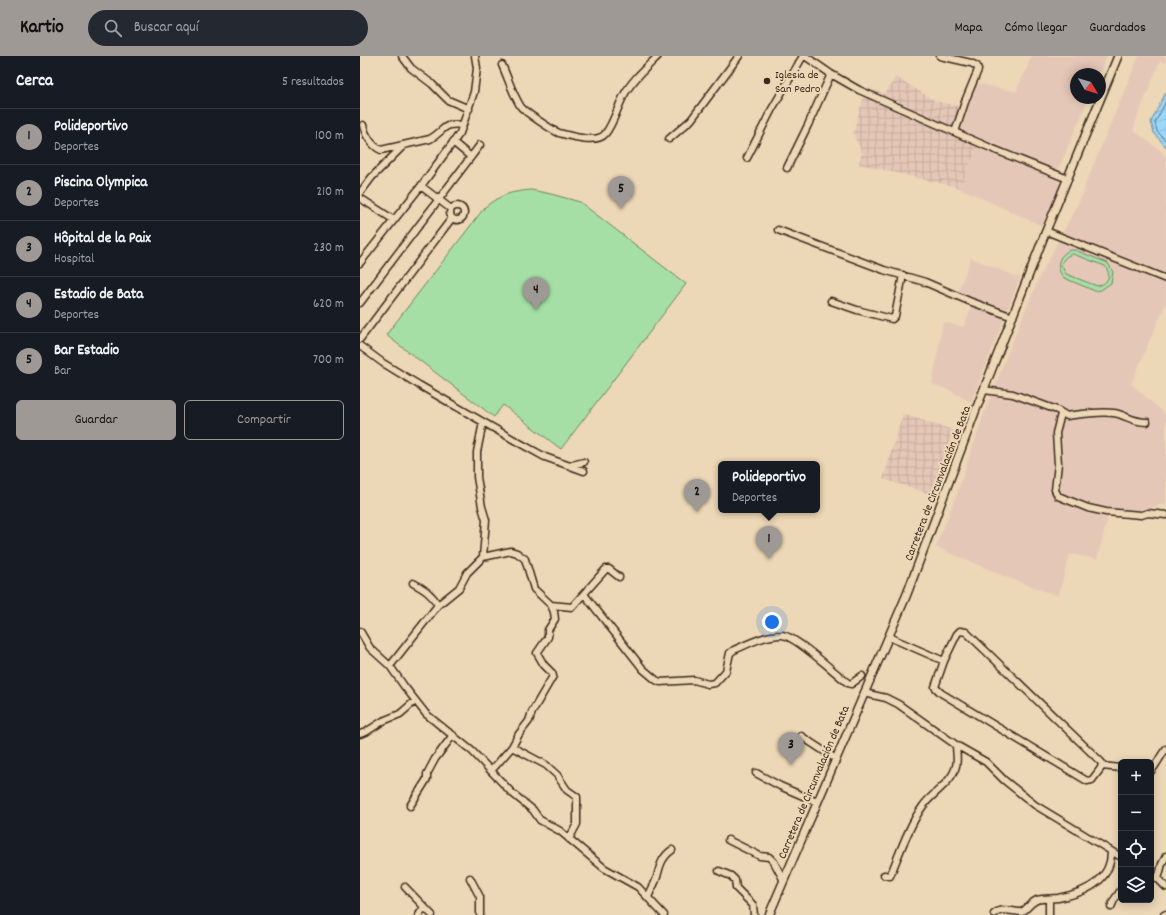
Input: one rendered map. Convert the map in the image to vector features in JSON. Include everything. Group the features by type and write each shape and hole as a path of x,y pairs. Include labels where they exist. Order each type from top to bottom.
{"main road":[{"name":"Carretera de Circunvalación de Bata","path":"769,915 783,879 889,636 930,535 984,390 1046,232 1118,56"}],"street":[{"path":"402,56 411,68 432,84 448,100 469,109"},
{"path":"360,263 421,186 460,133 474,92 477,68 475,56"},
{"path":"502,65 516,98 522,108 529,114 557,132 589,139 599,139 605,135 624,94 658,56"},
{"path":"669,139 691,120 739,56"},
{"path":"747,158 772,109 804,56 859,90 993,149 1068,179"},
{"path":"940,56 971,63 978,68 955,132"},
{"path":"787,168 831,74"},
{"path":"363,125 368,138 377,148 386,150 430,139 437,136 444,127 449,125 463,125"},
{"path":"453,142 471,157"},
{"path":"360,193 362,185 403,145"},
{"path":"360,303 480,145"},
{"path":"421,186 451,209"},
{"path":"360,198 394,220"},
{"path":"451,209 455,206 459,206 463,211 463,215 460,218 452,218"},
{"path":"451,209 450,212 452,218"},
{"path":"360,340 452,218"},
{"path":"778,230 884,270 925,282 969,302 1013,317"},
{"path":"1046,232 1166,278"},
{"path":"831,301 857,310 892,319 895,316 903,275"},
{"path":"360,346 383,363 545,457 584,471"},
{"path":"984,390 1013,394 1056,409 1061,414 1067,416 1090,413 1114,413 1134,421 1146,422"},
{"path":"1061,414 1056,433 1058,464 1055,490 1058,496 1088,508 1106,512 1141,515 1148,513 1166,515"},
{"path":"483,422 477,452 477,477 482,507 486,520 483,558"},
{"path":"572,466 584,462"},
{"path":"390,666 438,605 459,588 467,573 483,558 511,551 522,555 525,559 534,589 551,605 555,619 548,630 548,637 537,653 544,666 552,673 553,676 532,712 529,721 518,734 512,747 491,771"},
{"path":"551,605 572,607 606,569 609,569 619,577"},
{"path":"413,583 433,596 438,605"},
{"path":"584,594 643,669 660,682 694,680 712,684 719,680 726,671 730,653 734,650 773,635 783,634 800,644 848,684 851,684 862,676"},
{"path":"960,631 966,632 1100,761 1102,766 1092,780 1087,781 941,693 935,687 944,661 960,631"},
{"path":"361,636 372,650 390,666 426,714 472,751 512,793 529,807 540,820 560,831 602,867 638,887 664,915"},
{"path":"889,636 944,661"},
{"path":"864,693 886,698 898,704 956,745 986,762 1004,780 1035,805 1118,855"},
{"path":"360,734 366,732 383,721 400,714 415,701"},
{"path":"410,806 427,779 427,774 435,759 453,735"},
{"path":"802,736 836,759"},
{"path":"884,875 890,876 914,821 923,805 954,772 957,760 956,745"},
{"path":"512,747 546,765 557,775 567,790 577,797 577,824 569,839"},
{"path":"1154,768 1160,756 1166,749"},
{"path":"1102,766 1118,768"},
{"path":"756,773 780,786 817,802"},
{"path":"728,840 760,856 770,858 774,862 783,879"},
{"path":"648,897 657,876 660,864 666,854 672,850"},
{"path":"994,914 1005,910 1022,912 1034,901 1060,898 1096,884 1110,865 1111,851"},
{"path":"1158,879 1166,856"},
{"path":"719,871 731,876 735,880 736,888 753,905 755,909 754,915"},
{"path":"1154,877 1166,887"},
{"path":"470,878 480,897 480,915"},
{"path":"405,887 432,915"},
{"path":"1111,907 1118,894"},
{"path":"1049,899 1049,915"},
{"path":"419,915 424,907"}],"shaded area":[{"path":"1032,56 1107,56 1102,68 1070,68 1070,104 1086,104 1058,170 1060,185 1042,226 960,188 981,140 960,130 976,83 1016,92"},
{"path":"1139,56 1166,56 1166,63 1160,61 1133,130 1161,151 1166,157 1166,303 1131,384 1166,415 1166,504 1108,516 1097,559 1070,554 1058,596 1009,578 936,547 956,496 987,405 1015,335 1039,278 1084,192 1085,185"},
{"path":"896,77 935,101 966,108 960,130 981,139 960,188 859,164 862,152 853,134 867,88 885,94"},
{"path":"971,258 1020,278 971,402 949,390 932,384 943,322 964,327 974,299 958,292"},
{"path":"903,414 953,430 933,495 883,479"}],"green space":[{"path":"531,190 580,202 686,284 561,449 503,405 494,417 386,335 485,207 506,194"},
{"path":"1070,250 1075,250 1108,263 1113,272 1111,283 1101,290 1095,291 1064,278 1059,270 1059,262 1062,256","holes":["1073,254 1105,266 1108,273 1108,279 1101,285 1097,286 1066,274 1061,265 1066,258"]}],"water":[{"path":"1166,92 1166,147 1154,133 1151,122"}],"place":[{"name":"Iglesia de San Pedro","path":"767,81"},
{"name":"Bar Estadio","path":"621,209"},
{"name":"Estadio de Bata","path":"536,310"},
{"name":"Piscina Olympica","path":"697,512"},
{"name":"Polideportivo","path":"769,559"},
{"name":"Hôpital de la Paix","path":"791,765"}]}
